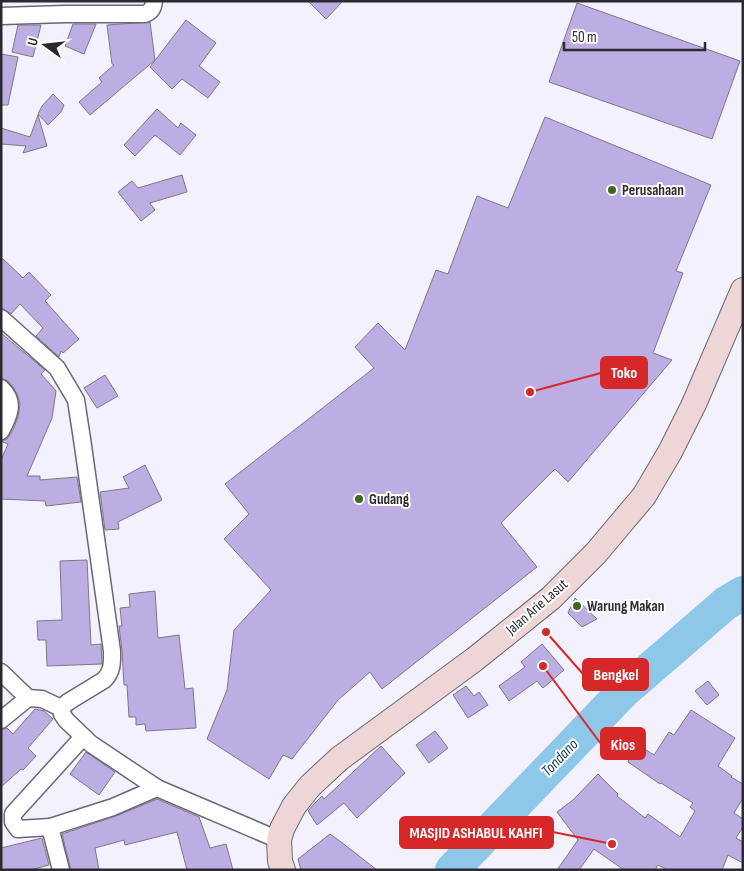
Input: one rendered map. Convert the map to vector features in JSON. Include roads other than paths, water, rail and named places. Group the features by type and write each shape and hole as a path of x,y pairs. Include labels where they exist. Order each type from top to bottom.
{"main road":[{"name":"Jalan Arie Lasut","path":"283,870 280,861 279,840 282,829 294,806 310,786 339,759 483,653 551,598 596,553 644,496 670,452 702,387 743,290"}],"street":[{"path":"1,16 145,14 153,7 154,1"},
{"path":"1,318 57,368 76,400 82,439 109,632 112,667 104,680 61,708"},
{"path":"1,388 7,395 11,406 1,431"},
{"path":"1,672 28,698 42,699 61,708"},
{"path":"1,720 28,698"},
{"path":"61,708 66,720 91,744 157,788 279,840"},
{"path":"83,737 13,814 13,822 18,829 50,826 113,807 157,788"},
{"path":"50,826 61,870"}],"waterway":[{"name":"Tondano","path":"452,870 623,692 726,603 743,593"}],"place":[{"name":"Perusahaan","path":"612,190"},
{"name":"Toko","path":"530,392"},
{"name":"Gudang","path":"359,499"},
{"name":"Warung Makan","path":"577,606"},
{"name":"Bengkel","path":"546,632"},
{"name":"Kios","path":"543,666"},
{"name":"MASJID ASHABUL KAHFI","path":"612,844"}]}
